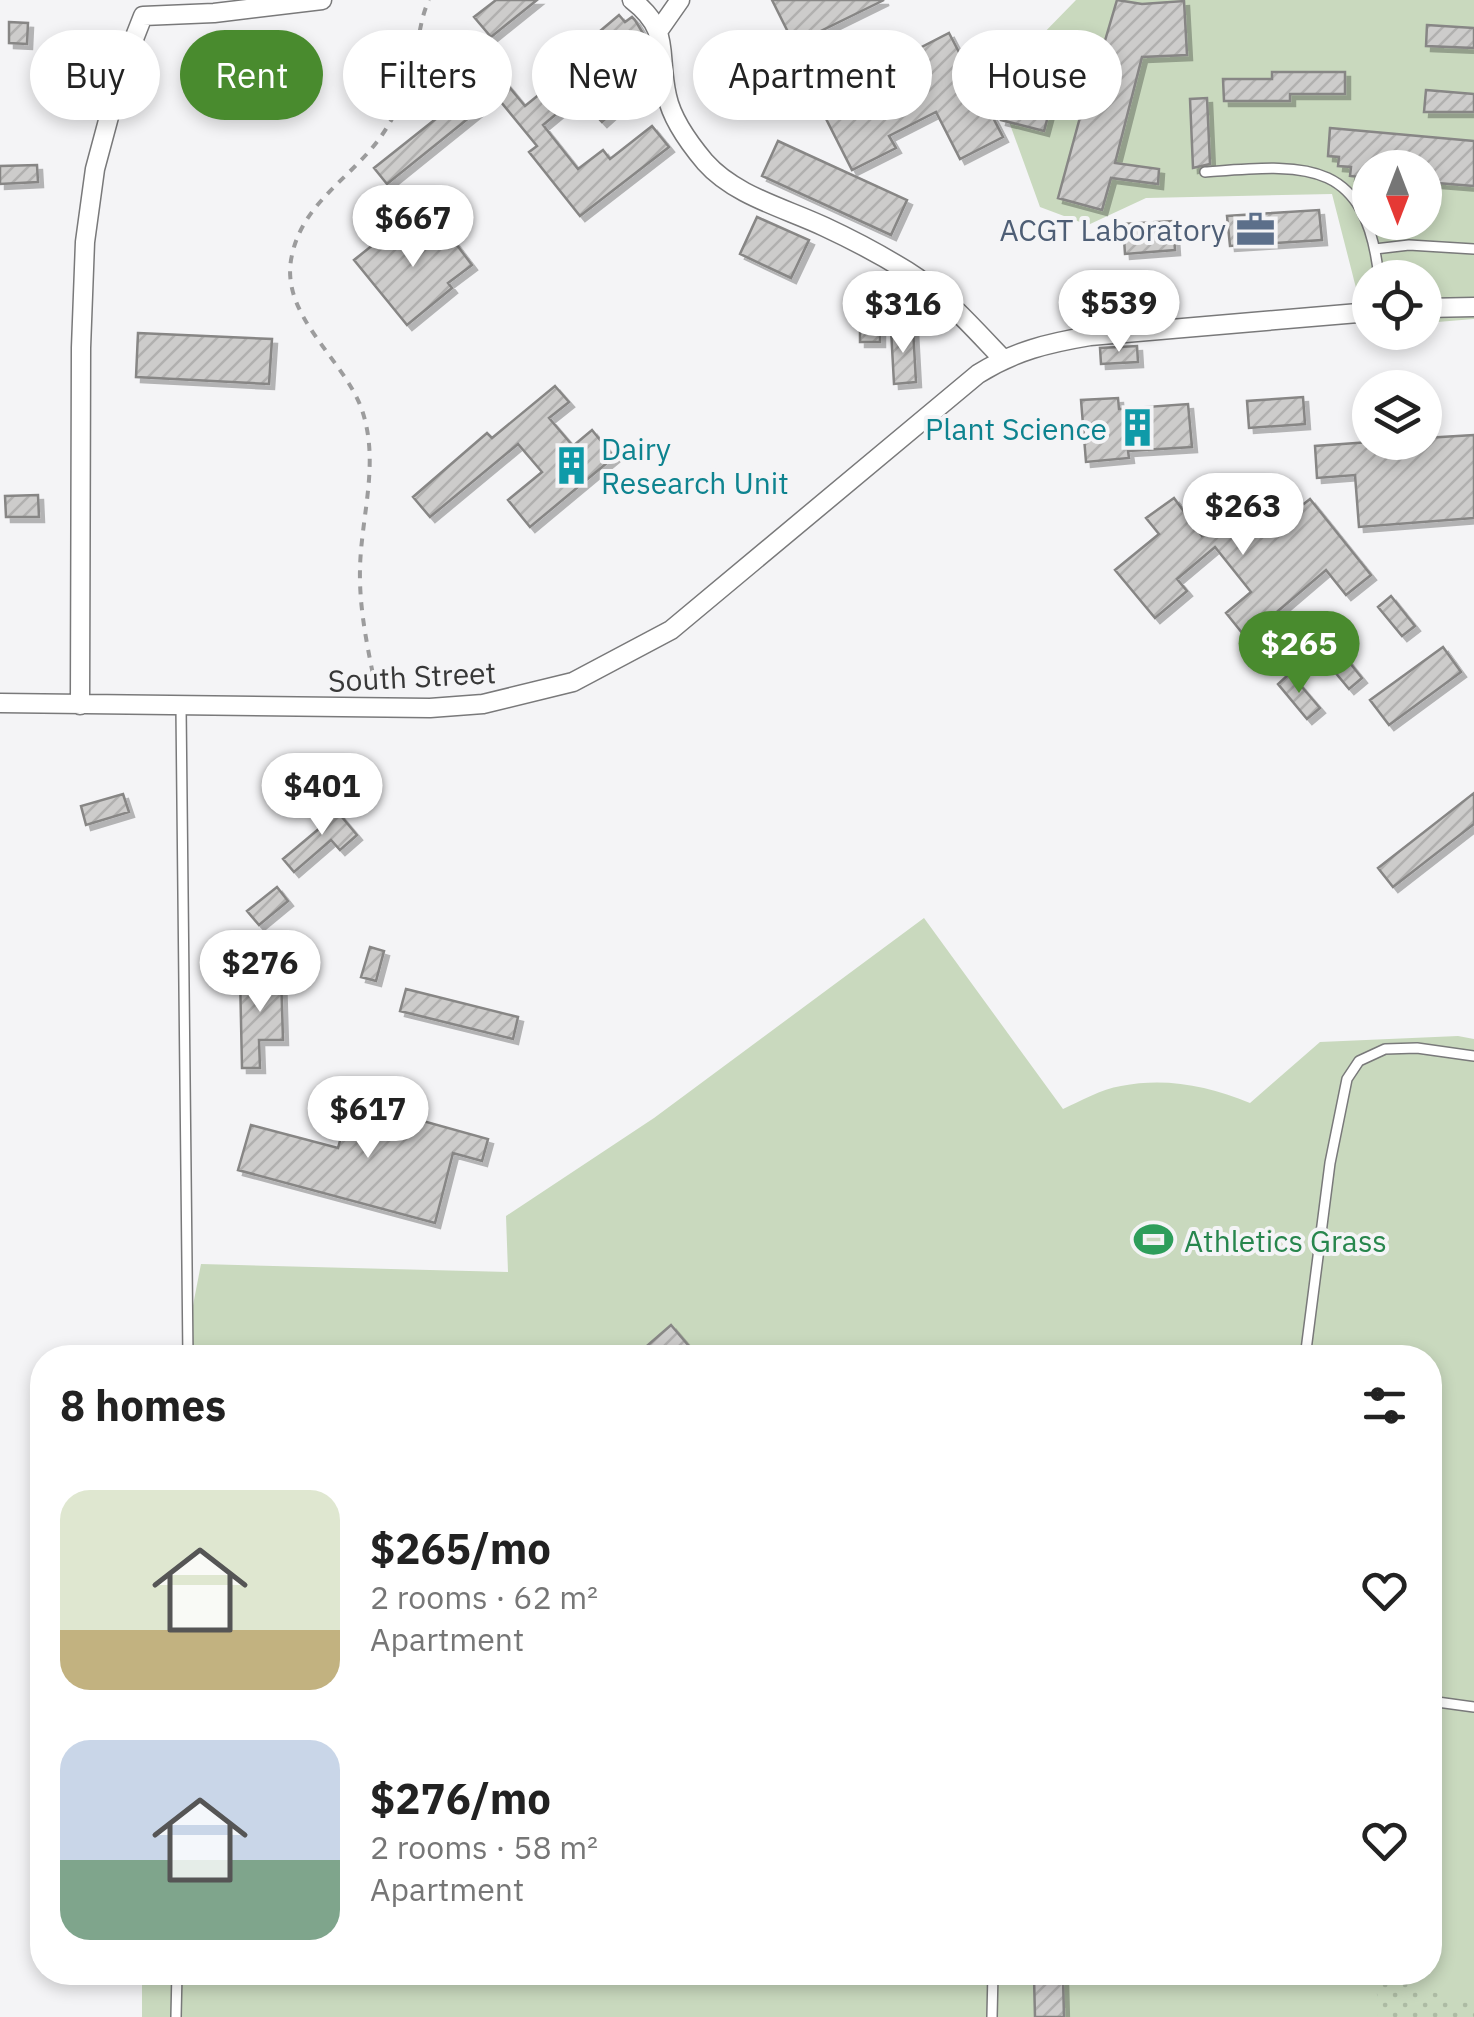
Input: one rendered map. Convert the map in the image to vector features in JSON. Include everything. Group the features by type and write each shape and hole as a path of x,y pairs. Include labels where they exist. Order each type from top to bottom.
{"street":[{"path":"80,705 80,348 85,242 95,168 120,72 143,16 245,10 322,0"},
{"path":"632,0 648,12 659,30 680,0"},
{"path":"673,113 691,144 715,172 734,186 827,228 906,270 956,310 1003,359"},
{"path":"1442,306 1470,304"},
{"name":"South Street","path":"0,703 380,708 483,704 573,682 672,630 978,374 1003,359 1047,343 1090,336 1352,314"}],"lane":[{"path":"1204,172 1286,166 1316,172 1356,203 1372,235 1377,260"},
{"path":"1375,249 1409,244 1474,249"},
{"path":"180,707 188,1345"},
{"path":"1307,1345 1332,1148 1346,1079 1359,1061 1385,1049 1417,1048 1474,1056"},
{"path":"1442,1703 1474,1707"},
{"path":"176,2017 177,1985"},
{"path":"992,2017 993,1985"}],"path":[{"path":"380,708 360,590 370,459 366,429 352,389 298,306 290,272 298,235 307,218 381,137 397,109 429,0"}],"green space":[{"path":"1076,0 1474,0 1474,319 1442,322 1442,260 1352,260 1352,272 1332,194 1146,198 1088,225 1040,207 1008,120 1122,120 1122,30 1047,30"},
{"path":"924,918 1063,1109 1099,1092 1154,1082 1203,1088 1250,1103 1320,1042 1458,1036 1474,1039 1474,2017 142,2017 142,1985 1442,1985 1442,1345 185,1345 201,1264 508,1272 506,1216 654,1118"},
{"path":"1377,1985 1411,1985 1474,2005 1474,2017 1378,2017"}],"building":[{"path":"496,0 537,0 500,30 485,30 474,17"},
{"path":"772,0 884,0 823,30 787,30"},
{"path":"1117,0 1142,4 1184,1 1187,55 1142,57 1115,163 1159,169 1158,184 1111,178 1102,210 1058,198 1079,120 1122,120 1122,30 1108,30"},
{"path":"619,15 625,22 632,17 641,30 601,30"},
{"path":"9,22 28,23 27,44 9,43"},
{"path":"1427,25 1474,28 1474,48 1426,46"},
{"path":"949,33 952,39 952,120 994,120 1003,137 960,159 936,112 932,114 932,42"},
{"path":"1272,72 1345,72 1345,94 1290,94 1290,101 1224,101 1223,79 1272,79"},
{"path":"512,90 525,106 532,100 532,120 549,120 543,125 578,169 603,150 610,159 652,126 669,147 580,216 529,152 537,146 512,116"},
{"path":"1426,90 1474,94 1474,112 1424,112"},
{"path":"1207,98 1210,164 1193,168 1190,99"},
{"path":"434,120 466,120 387,184 374,168"},
{"path":"827,120 920,120 889,136 896,148 852,170"},
{"path":"1001,120 1047,120 1044,131"},
{"path":"1330,128 1474,141 1474,186 1442,183 1442,150 1352,150 1352,176 1351,167 1338,166 1339,157 1328,156"},
{"path":"778,141 907,200 891,235 762,176"},
{"path":"37,165 38,182 0,184 0,166"},
{"path":"1319,210 1322,240 1230,246 1227,216"},
{"path":"757,217 809,240 791,278 740,254"},
{"path":"1173,221 1175,250 1125,254 1123,224"},
{"path":"399,224 418,247 444,228 472,265 448,283 452,288 407,325 354,260"},
{"path":"880,324 880,342 860,342 860,325"},
{"path":"913,328 916,382 894,384 891,329"},
{"path":"138,333 272,339 269,384 136,377"},
{"path":"1137,346 1138,362 1101,364 1100,348"},
{"name":"Dairy Research Unit","path":"555,386 569,402 549,418 573,446 592,430 614,457 530,527 508,500 542,472 518,444 430,517 413,497 487,433 492,438"},
{"path":"1303,397 1305,424 1249,428 1247,401"},
{"name":"Plant Science","path":"1118,398 1119,409 1188,404 1192,447 1128,451 1129,458 1086,462 1081,400"},
{"path":"1474,435 1474,518 1359,527 1355,475 1317,478 1315,446 1352,443 1352,460 1442,460 1442,437"},
{"path":"38,495 39,517 6,517 5,496"},
{"path":"1254,497 1277,525 1310,499 1371,575 1346,595 1326,570 1271,617 1268,614 1243,634 1226,613 1251,592 1215,547 1177,579 1187,591 1155,618 1115,570 1159,534 1146,518 1174,498 1202,536"},
{"path":"1391,596 1415,626 1402,636 1378,607"},
{"path":"1333,642 1362,678 1349,689 1319,653"},
{"path":"1443,647 1461,672 1389,725 1370,700"},
{"path":"1290,673 1320,708 1307,719 1278,684"},
{"path":"1474,793 1474,824 1393,887 1378,868"},
{"path":"123,794 129,812 86,825 81,806"},
{"path":"331,804 357,835 340,850 331,840 294,872 283,859 321,827 314,819"},
{"path":"277,887 288,901 259,925 247,911"},
{"path":"370,947 384,951 376,981 361,977"},
{"path":"281,974 283,1040 259,1040 260,1068 242,1068 240,975"},
{"path":"406,989 518,1017 513,1039 400,1011"},
{"path":"351,1101 488,1139 482,1161 453,1153 435,1223 238,1170 251,1125 338,1148"},
{"path":"671,1325 688,1345 648,1345"},
{"path":"1034,1985 1063,1985 1064,2017 1035,2017"}],"place":[{"name":"ACGT Laboratory","path":"1256,229"},
{"name":"Plant Science","path":"1137,428"},
{"name":"Dairy Research Unit","path":"571,465"},
{"name":"Athletics Grass","path":"1154,1240"}]}
